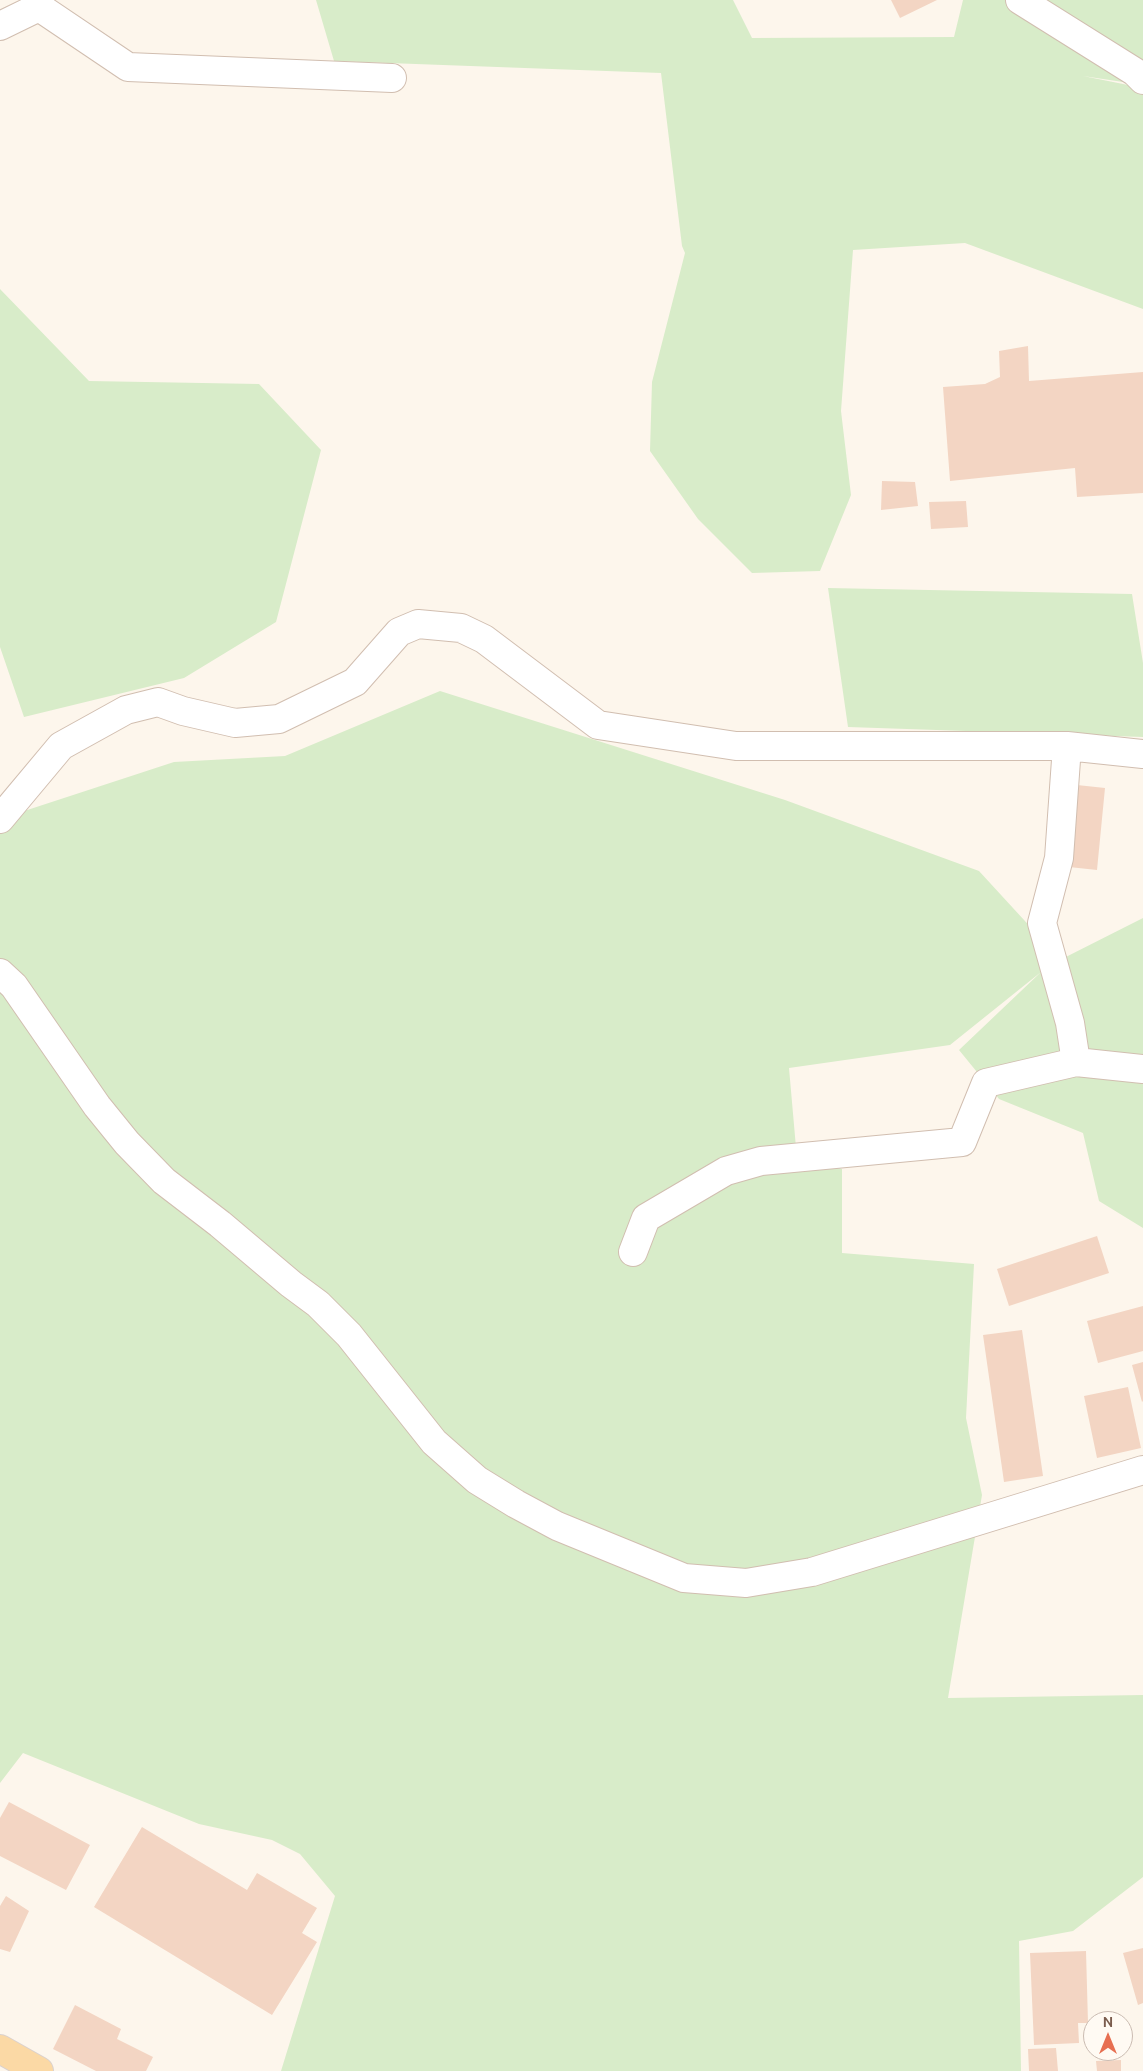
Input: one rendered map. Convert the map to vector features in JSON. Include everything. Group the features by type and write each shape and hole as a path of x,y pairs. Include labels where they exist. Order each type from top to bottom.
{"main road":[{"path":"0,2049 38,2071"}],"street":[{"path":"1020,0 1135,72 1143,80"},
{"path":"0,26 38,3 128,67 392,78"},
{"path":"0,818 61,746 126,710 158,702 235,723 279,719 355,682 399,632 418,624 461,628 484,639 598,726 736,746 1066,746 1143,754"},
{"path":"1066,746 1059,858 1042,923 1070,1023 1076,1062"},
{"path":"0,973 14,986 97,1106 127,1143 164,1181 318,1304 349,1335 434,1442 477,1480 557,1526 684,1578 746,1583 812,1572 1143,1470"},
{"path":"633,1252 646,1218 726,1170 761,1161 962,1142 986,1083 1076,1062 1143,1069"}],"green space":[{"path":"316,0 733,0 752,38 954,37 963,0 1143,0 1143,85 1083,76 1143,88 1143,309 965,243 853,250 841,411 851,495 820,571 752,573 698,519 650,451 652,382 685,253 682,246 661,73 334,61"},
{"path":"0,289 89,381 259,384 321,450 276,622 184,678 24,717 0,647"},
{"path":"828,588 1132,594 1143,663 1143,737 848,727"},
{"path":"440,691 785,800 979,871 1047,945 1048,966 1143,918 1143,1228 1099,1201 1083,1133 999,1099 959,1050 1041,972 950,1045 789,1068 797,1159 842,1169 842,1253 974,1264 966,1418 982,1495 948,1698 1143,1695 1143,1877 1073,1931 1019,1941 1021,2071 281,2071 335,1896 300,1854 272,1840 199,1824 23,1753 0,1783 0,829 12,815 174,762 285,756"}],"building":[{"path":"891,0 937,0 900,18"},
{"path":"1028,346 1029,381 1143,372 1143,493 1077,497 1075,468 950,481 943,387 985,384 1000,377 999,351"},
{"path":"882,481 915,482 918,506 881,510"},
{"path":"966,501 968,527 931,529 929,502"},
{"path":"1077,785 1105,788 1097,870 1069,867"},
{"path":"1097,1236 1109,1273 1009,1306 997,1269"},
{"path":"1143,1306 1143,1351 1098,1363 1087,1321"},
{"path":"1022,1330 1043,1476 1004,1482 983,1335"},
{"path":"1143,1362 1143,1401 1142,1402 1132,1365"},
{"path":"1128,1387 1141,1448 1097,1458 1084,1396"},
{"path":"9,1802 90,1845 66,1890 0,1856 0,1818"},
{"path":"142,1827 247,1890 257,1873 317,1908 302,1933 317,1942 272,2015 94,1907"},
{"path":"6,1896 29,1911 10,1952 0,1949 0,1906"},
{"path":"1143,1948 1143,2003 1138,2005 1123,1953"},
{"path":"1086,1951 1088,2011 1083,2011 1083,2023 1078,2023 1079,2043 1034,2045 1030,1953"},
{"path":"75,2005 121,2029 117,2039 153,2057 146,2071 96,2071 53,2049"},
{"path":"1056,2048 1058,2071 1029,2071 1028,2049"},
{"path":"1096,2061 1121,2061 1121,2071 1097,2071"}]}
